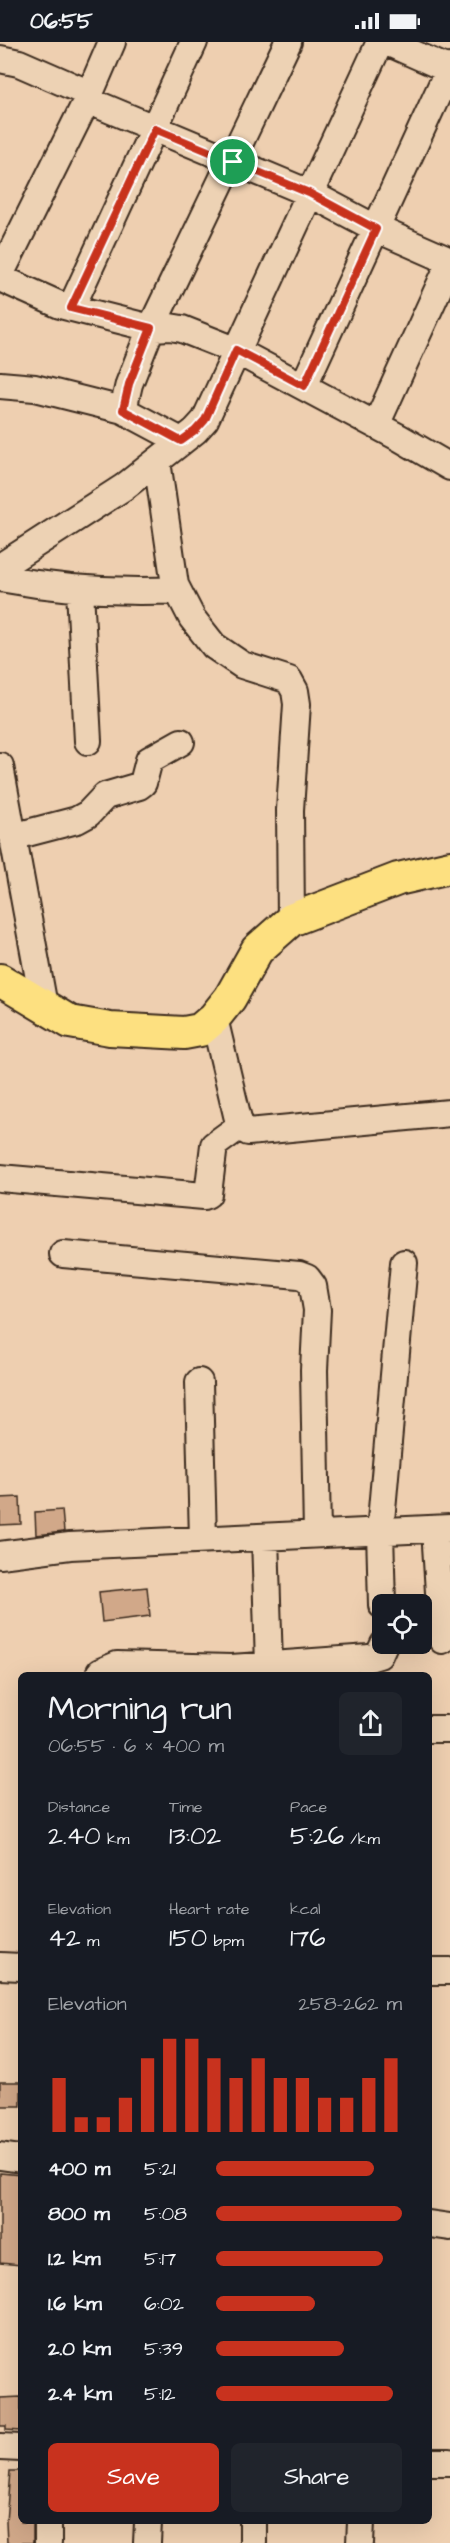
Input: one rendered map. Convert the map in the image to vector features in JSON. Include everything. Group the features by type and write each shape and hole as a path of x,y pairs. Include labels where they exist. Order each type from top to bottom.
{"main road":[{"path":"0,980 70,1022 110,1029 184,1033 200,1030 214,1018 230,998 257,950 291,920 398,879 450,867"}],"street":[{"path":"112,42 89,97 0,276 71,308 151,328 182,329 236,350 450,467"},
{"path":"71,308 194,42"},
{"path":"123,410 129,384 151,328 233,162 288,42"},
{"path":"0,567 124,487 195,431 205,420 380,42"},
{"path":"304,386 450,69 387,42"},
{"path":"10,60 155,129 309,193 376,229 450,262 376,425"},
{"path":"0,385 36,388 123,410 181,441"},
{"path":"157,460 167,539 177,590 192,618 214,646 242,664 289,680 295,691 297,704 290,810 291,920"},
{"path":"0,578 80,590 140,592 177,590"},
{"path":"80,590 88,741"},
{"path":"12,837 77,820 87,814 105,796 139,786 144,783 149,760 158,753 182,742"},
{"path":"0,766 44,1006"},
{"path":"214,1018 240,1126 248,1132 259,1133 450,1113"},
{"path":"0,1178 204,1196 208,1194 210,1186 214,1145 240,1126"},
{"path":"63,1254 287,1274 307,1278 313,1286 317,1310 314,1370 317,1534"},
{"path":"382,1594 380,1532 404,1263"},
{"path":"199,1382 203,1539"},
{"path":"0,1555 70,1546 442,1528 442,1640"},
{"path":"265,1537 269,1665"},
{"path":"100,1672 117,1665 231,1672 269,1665 373,1659"},
{"path":"432,1729 450,1729"},
{"path":"0,1966 18,1967"},
{"path":"432,1971 450,1971"},
{"path":"0,2156 18,2159"},
{"path":"432,2224 450,2227"},
{"path":"0,2447 18,2448"},
{"path":"432,2462 450,2462"},
{"path":"48,2524 48,2543"},
{"path":"147,2543 148,2524"},
{"path":"253,2524 253,2543"},
{"path":"360,2543 361,2524"}],"building":[{"path":"20,1497 21,1524 0,1525 0,1498"},
{"path":"62,1510 64,1532 36,1535 35,1512"},
{"path":"147,1587 150,1616 102,1622 99,1592"},
{"path":"0,2082 18,2082 18,2106 0,2106"},
{"path":"0,2173 18,2175 18,2265 0,2263"},
{"path":"18,2397 18,2431 6,2430 6,2426 0,2426 0,2398"},
{"path":"10,2471 18,2471 18,2524 33,2524 33,2543 7,2543 6,2522"}],"route":[{"path":"155,129 233,162 309,193 376,229 304,386 236,350 205,420 181,441 123,410 129,384 151,328 71,308 155,129"}]}
